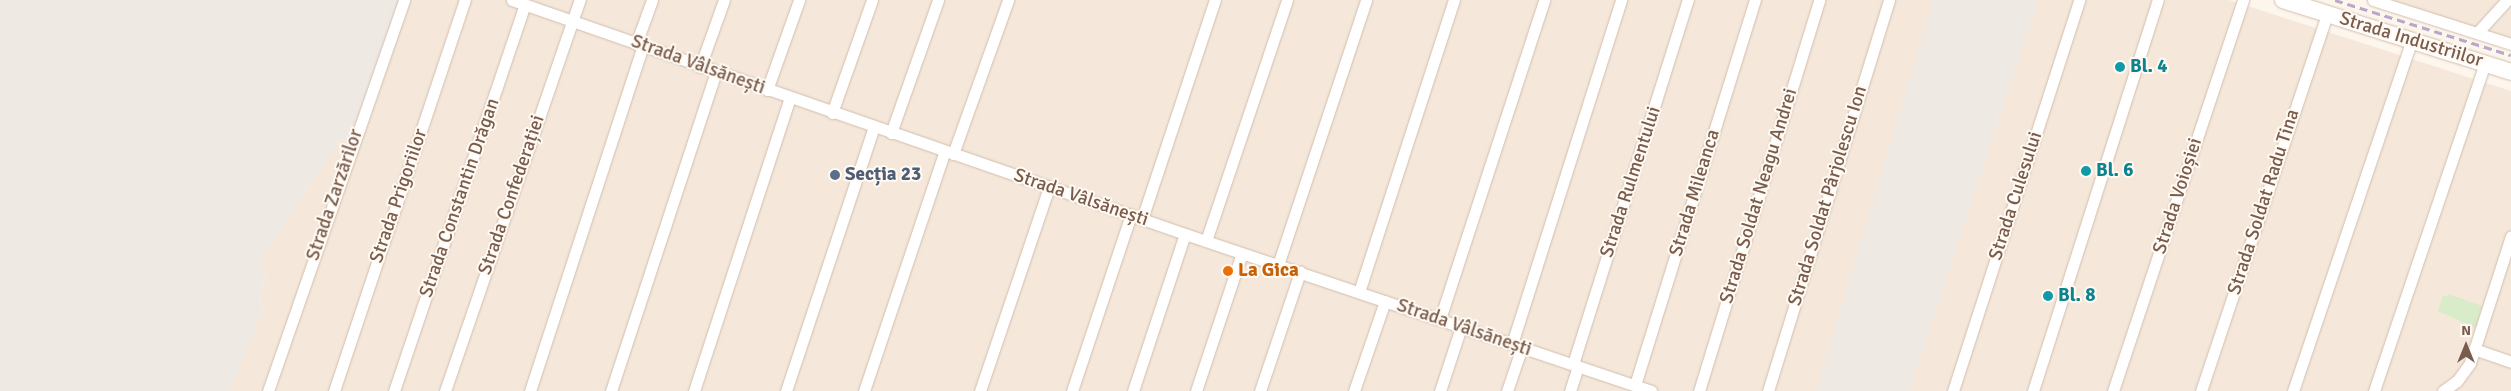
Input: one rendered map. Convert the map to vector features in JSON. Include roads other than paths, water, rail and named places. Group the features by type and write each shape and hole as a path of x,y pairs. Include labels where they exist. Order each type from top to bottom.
{"main road":[{"name":"Strada Industriilor","path":"2283,0 2511,72"}],"street":[{"name":"Strada Zarzărilor","path":"268,391 404,0"},
{"name":"Strada Prigoriilor","path":"334,391 465,0"},
{"name":"Strada Vâlsănești","path":"512,0 832,113 1651,391"},
{"name":"Strada Confederației","path":"445,391 580,0"},
{"path":"530,391 640,45 652,0"},
{"path":"700,67 724,0"},
{"path":"767,90 799,0"},
{"path":"832,113 872,0"},
{"path":"891,133 938,0"},
{"path":"864,391 949,153 1008,0"},
{"path":"1072,391 1215,0"},
{"path":"1206,241 1287,0"},
{"path":"1278,265 1366,0"},
{"path":"1359,292 1454,0"},
{"path":"1440,319 1544,0"},
{"path":"1507,391 1517,345 1621,0"},
{"name":"Strada Rulmentului","path":"1570,391 1575,365 1688,0"},
{"name":"Strada Mileanca","path":"1634,385 1755,0"},
{"name":"Strada Soldat Neagu Andrei","path":"1699,391 1819,0"},
{"name":"Strada Soldat Pârjolescu Ion","path":"1768,391 1889,0"},
{"name":"Strada Culesului","path":"1953,391 2079,0"},
{"path":"2034,391 2158,0"},
{"name":"Strada Voioșiei","path":"2113,391 2243,0"},
{"path":"2477,33 2507,0"},
{"path":"2382,1 2511,44"},
{"name":"Strada Constantin Drăgan","path":"394,391 525,5"},
{"name":"Strada Soldat Radu Tina","path":"2201,391 2327,14"},
{"path":"2293,391 2412,40"},
{"path":"2374,391 2485,63"},
{"path":"611,391 716,72"},
{"path":"694,391 790,98"},
{"path":"786,391 874,127"},
{"path":"980,391 1049,187"},
{"path":"1133,391 1185,234"},
{"path":"2443,391 2462,376 2474,349 2511,236"},
{"path":"1196,391 1242,253"},
{"path":"1260,391 1300,272"},
{"path":"1354,391 1385,301"},
{"path":"1440,391 1461,326"},
{"path":"2474,349 2511,362"}],"railway":[{"path":"2335,0 2511,55"}],"place":[{"name":"Bl. 4","path":"2120,67"},
{"name":"Bl. 6","path":"2086,171"},
{"name":"Secția 23","path":"835,175"},
{"name":"La Gica","path":"1228,271"},
{"name":"Bl. 8","path":"2048,296"}]}
